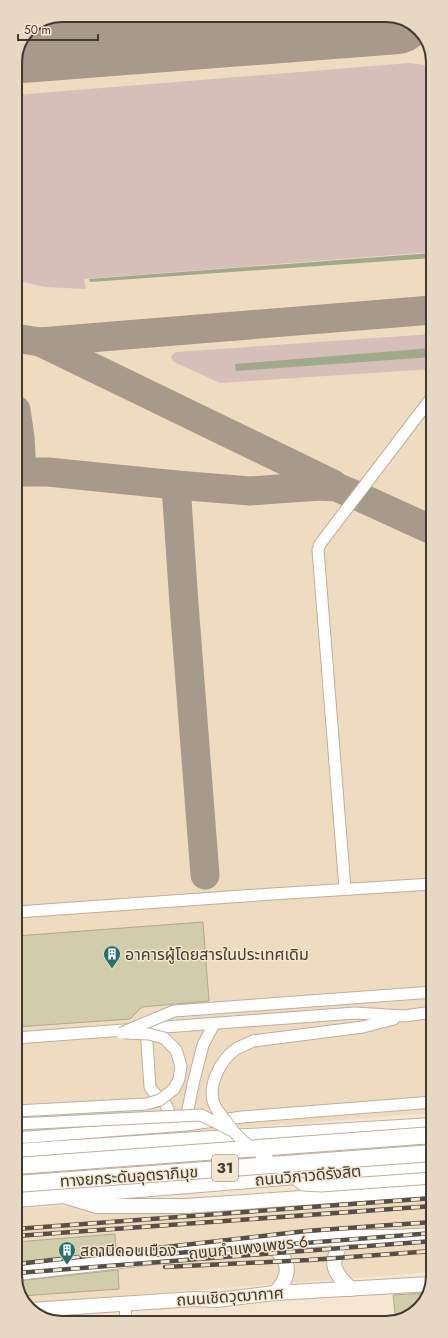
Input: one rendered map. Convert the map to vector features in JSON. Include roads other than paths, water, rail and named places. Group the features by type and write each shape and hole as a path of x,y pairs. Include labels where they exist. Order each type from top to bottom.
{"highway":[{"name":"31","path":"22,1152 426,1126"},
{"name":"ทางยกระดับอุตราภิมุข","path":"22,1166 426,1136"},
{"name":"ทางยกระดับอุตราภิมุข","path":"22,1184 426,1153"},
{"name":"ถนนวิภาวดีรังสิต","path":"22,1199 426,1166"}],"main road":[{"path":"63,1196 97,1206 186,1206 426,1190"},
{"name":"ถนนกำแพงเพชร 6","path":"22,1272 269,1244 344,1237 426,1235"},
{"path":"344,1237 336,1253 334,1261 335,1270 341,1279 351,1289"},
{"path":"269,1244 279,1251 284,1258 287,1268 287,1276 275,1293"},
{"name":"ถนนเชิดวุฒากาศ","path":"41,1309 194,1299 217,1300 275,1293 425,1284"}],"street":[{"path":"345,889 318,550 320,544 426,405"},
{"path":"22,912 426,884"},
{"path":"121,1032 174,1011 426,993"},
{"path":"22,1039 355,1013 404,1016"},
{"path":"426,1013 404,1016 362,1027 253,1041 235,1050 224,1059 216,1072 212,1089 215,1106 233,1131 244,1142 303,1185 321,1186 426,1178"},
{"path":"181,1141 186,1125 193,1084 203,1045 214,1024"},
{"path":"146,1029 150,1087 152,1092 164,1101 168,1108 171,1126"},
{"path":"22,1039 121,1032 149,1034 164,1038 176,1050 181,1066 179,1079 174,1089 160,1100 146,1104 22,1111"},
{"path":"22,1138 186,1125 242,1117 426,1103"},
{"path":"22,1124 200,1115 233,1131"},
{"path":"125,1303 126,1316"}],"railway":[{"path":"22,1229 426,1199"},
{"path":"22,1236 426,1207"},
{"path":"22,1263 306,1231 426,1222"},
{"path":"152,1255 426,1234"},
{"path":"22,1273 426,1242"},
{"path":"165,1267 309,1260 426,1252"}],"place":[{"name":"อาคารผู้โดยสารในประเทศเดิม","path":"112,969"},
{"name":"สถานีดอนเมือง","path":"67,1265"}]}
